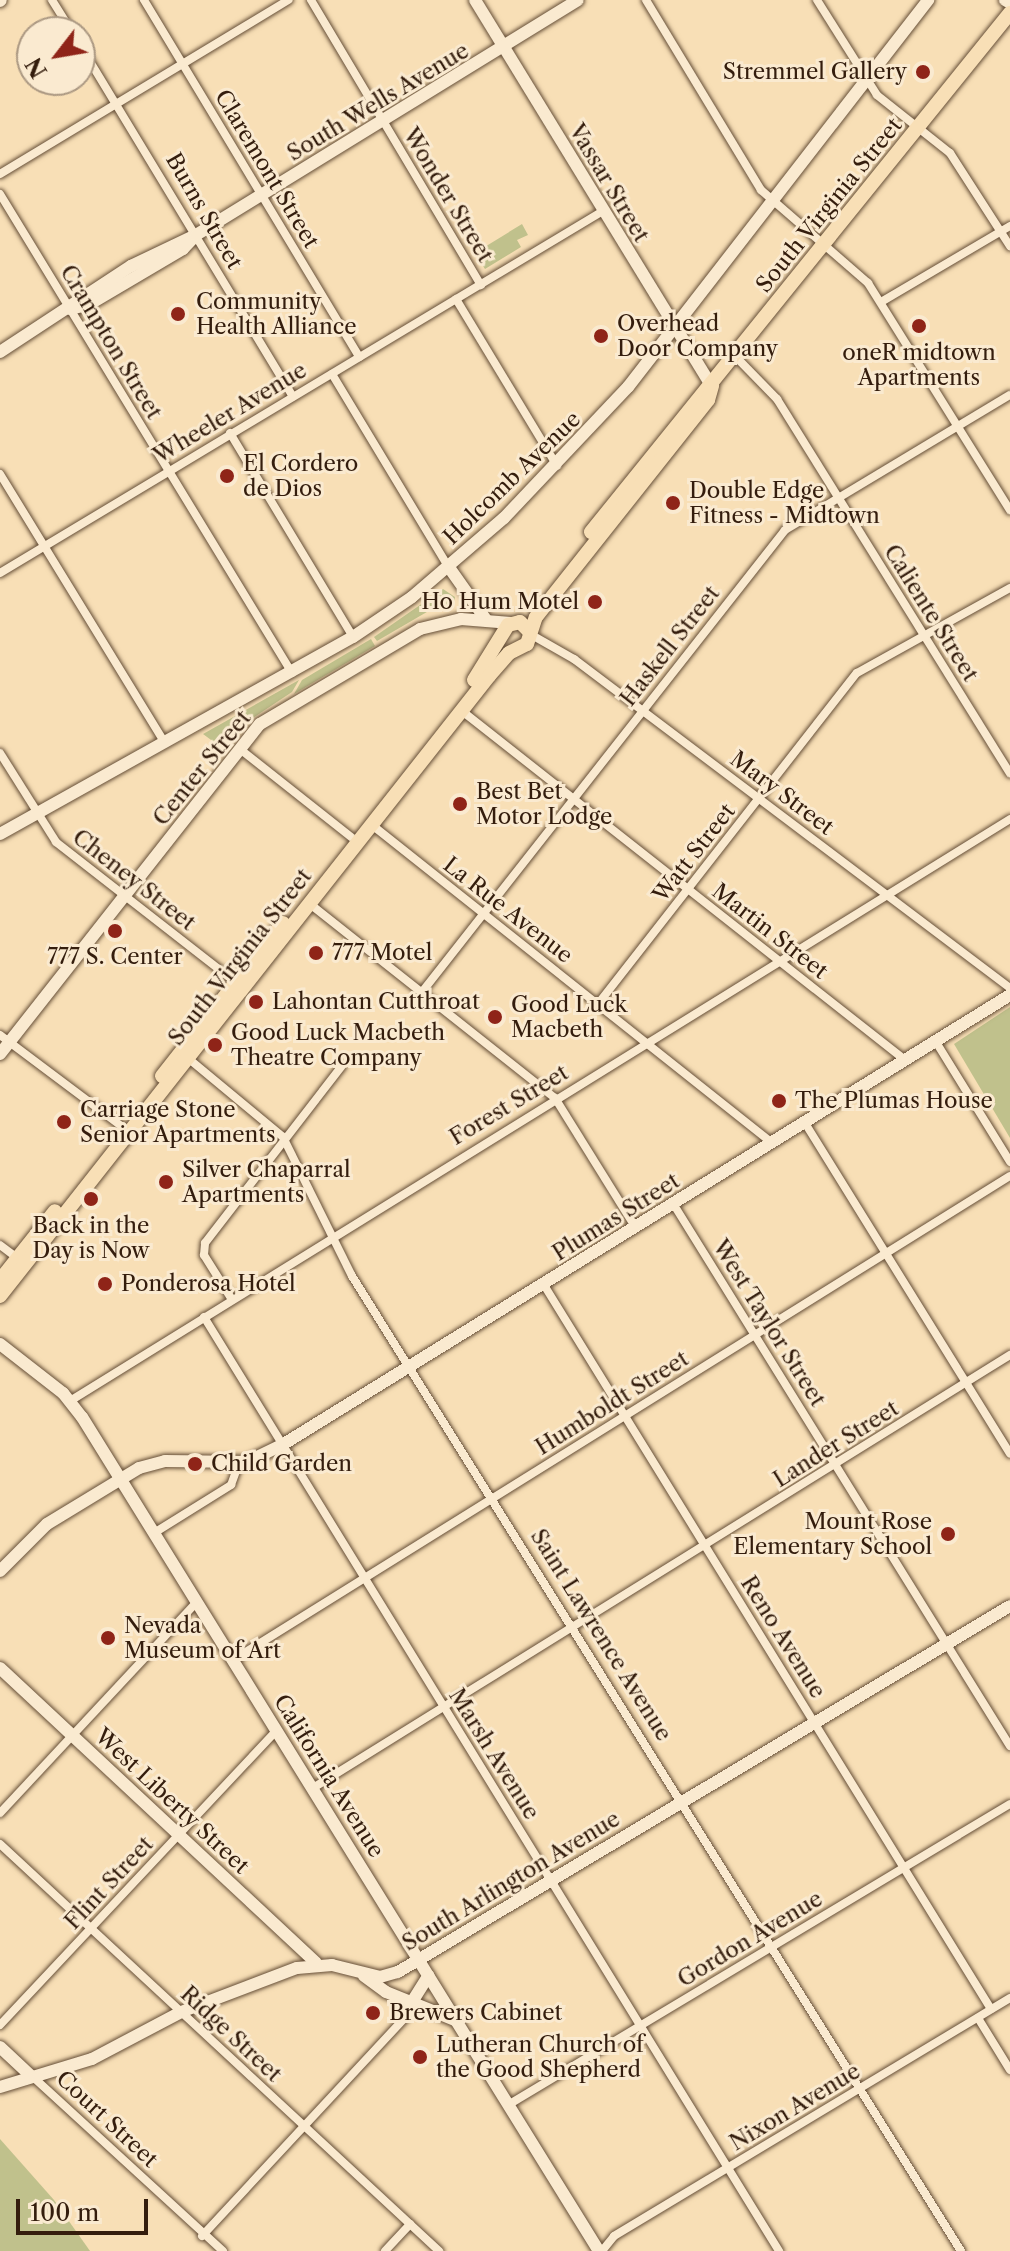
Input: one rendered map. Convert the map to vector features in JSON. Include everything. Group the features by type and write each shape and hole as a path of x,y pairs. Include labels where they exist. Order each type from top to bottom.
{"main road":[{"name":"Vassar Street","path":"475,0 674,329 712,386"},
{"name":"South Wells Avenue","path":"0,352 70,309 131,266 196,235 578,0"},
{"name":"Holcomb Avenue","path":"0,834 353,637 448,566 557,467 674,329 927,3 939,0"},
{"name":"South Virginia Street","path":"0,1280 189,1059 212,1020 487,663 510,626 529,611 700,393 712,386 736,357 1010,13"},
{"name":"South Virginia Street","path":"0,1296 236,989 235,982 372,825 462,711 518,648 708,400 712,386"},
{"path":"448,566 465,595 487,621"},
{"path":"451,620 463,607 465,595"},
{"name":"Center Street","path":"0,1054 5,1038 124,896 240,749 275,714 413,633 451,620 487,621 510,626"},
{"path":"518,648 507,645 510,626 529,633"},
{"name":"Plumas Street","path":"0,1571 47,1524 121,1479 159,1462 239,1463 282,1445 1010,995"},
{"name":"California Avenue","path":"0,1344 70,1401 600,2251"},
{"name":"South Arlington Avenue","path":"316,1963 362,1974 389,1976 1010,1606"},
{"name":"West Liberty Street","path":"0,1668 316,1963"},
{"path":"0,2087 92,2059 181,2012 316,1963"},
{"path":"362,1974 378,1988 455,2020"},
{"path":"412,2002 428,1976"},
{"name":"Court Street","path":"0,2047 31,2076"}],"street":[{"name":"Claremont Street","path":"144,0 359,357"},
{"path":"0,174 289,0"},
{"name":"Wonder Street","path":"311,0 481,285"},
{"path":"646,0 761,190 858,271 881,302 1010,510"},
{"path":"817,0 878,97 919,127 957,163 1010,246"},
{"name":"Burns Street","path":"96,71 293,397"},
{"name":"Crampton Street","path":"0,194 292,673"},
{"name":"Wheeler Avenue","path":"0,573 603,211"},
{"path":"881,302 1010,226"},
{"path":"456,299 557,467"},
{"name":"Caliente Street","path":"736,357 774,395 1010,774"},
{"path":"332,374 448,566"},
{"name":"Haskell Street","path":"422,992 785,530 1010,395"},
{"path":"230,433 353,637"},
{"path":"0,474 165,743"},
{"name":"Watt Street","path":"598,1004 857,673 926,639 1010,588"},
{"name":"Mary Street","path":"529,633 574,659 1010,988"},
{"name":"Martin Street","path":"462,711 905,1060"},
{"path":"240,749 351,837"},
{"name":"Cheney Street","path":"0,753 36,814 59,845 235,982"},
{"name":"Forest Street","path":"70,1401 231,1298 1010,819"},
{"name":"La Rue Avenue","path":"372,825 772,1143"},
{"path":"310,896 422,992 555,1098 636,1228"},
{"path":"5,1038 126,1130"},
{"path":"936,1042 1010,1162"},
{"name":"Saint Lawrence Avenue","path":"189,1059 285,1140 331,1237 961,2251"},
{"path":"231,1298 204,1255 204,1244 342,1066"},
{"path":"805,1123 1010,1454"},
{"name":"Humboldt Street","path":"233,1660 1010,1176"},
{"name":"West Taylor Street","path":"674,1205 1010,1746"},
{"path":"0,1245 17,1258"},
{"name":"Reno Avenue","path":"544,1285 991,2009"},
{"name":"Marsh Avenue","path":"204,1317 779,2251"},
{"name":"Lander Street","path":"313,1788 1010,1355"},
{"path":"154,1533 232,1484 239,1463"},
{"path":"0,1813 197,1602"},
{"name":"Flint Street","path":"0,2025 277,1730"},
{"name":"Gordon Avenue","path":"508,2105 1010,1804"},
{"name":"Ridge Street","path":"0,1844 439,2251"},
{"name":"Nixon Avenue","path":"600,2251 614,2236 1010,1998"},
{"path":"202,2236 413,2009 412,2002"},
{"path":"978,2018 1010,2070"},
{"name":"Court Street","path":"31,2076 202,2236 223,2251"},
{"path":"385,2251 410,2224"}],"green space":[{"path":"522,224 528,235 517,240 521,247 485,269 477,257 485,252 483,248"},
{"path":"443,589 455,597 453,608 432,609 377,641 374,637"},
{"path":"371,639 375,646 294,694 302,680"},
{"path":"299,680 292,692 250,720 226,751 203,734"},
{"path":"1010,1007 1010,1138 954,1044"},
{"path":"0,2139 54,2200 90,2251 0,2251"}],"place":[{"name":"Stremmel Gallery","path":"923,72"},
{"name":"Community Health Alliance","path":"178,314"},
{"name":"oneR midtown Apartments","path":"919,326"},
{"name":"Overhead Door Company","path":"601,336"},
{"name":"El Cordero de Dios","path":"227,476"},
{"name":"Double Edge Fitness - Midtown","path":"673,503"},
{"name":"Ho Hum Motel","path":"595,602"},
{"name":"Best Bet Motor Lodge","path":"460,804"},
{"name":"777 S. Center","path":"115,931"},
{"name":"777 Motel","path":"316,953"},
{"name":"Lahontan Cutthroat","path":"256,1002"},
{"name":"Good Luck Macbeth","path":"495,1017"},
{"name":"Good Luck Macbeth Theatre Company","path":"215,1045"},
{"name":"The Plumas House","path":"779,1101"},
{"name":"Carriage Stone Senior Apartments","path":"64,1122"},
{"name":"Silver Chaparral Apartments","path":"166,1182"},
{"name":"Back in the Day is Now","path":"91,1199"},
{"name":"Ponderosa Hotel","path":"105,1284"},
{"name":"Child Garden","path":"195,1464"},
{"name":"Mount Rose Elementary School","path":"948,1534"},
{"name":"Nevada Museum of Art","path":"108,1638"},
{"name":"Brewers Cabinet","path":"373,2013"},
{"name":"Lutheran Church of the Good Shepherd","path":"420,2057"}]}
